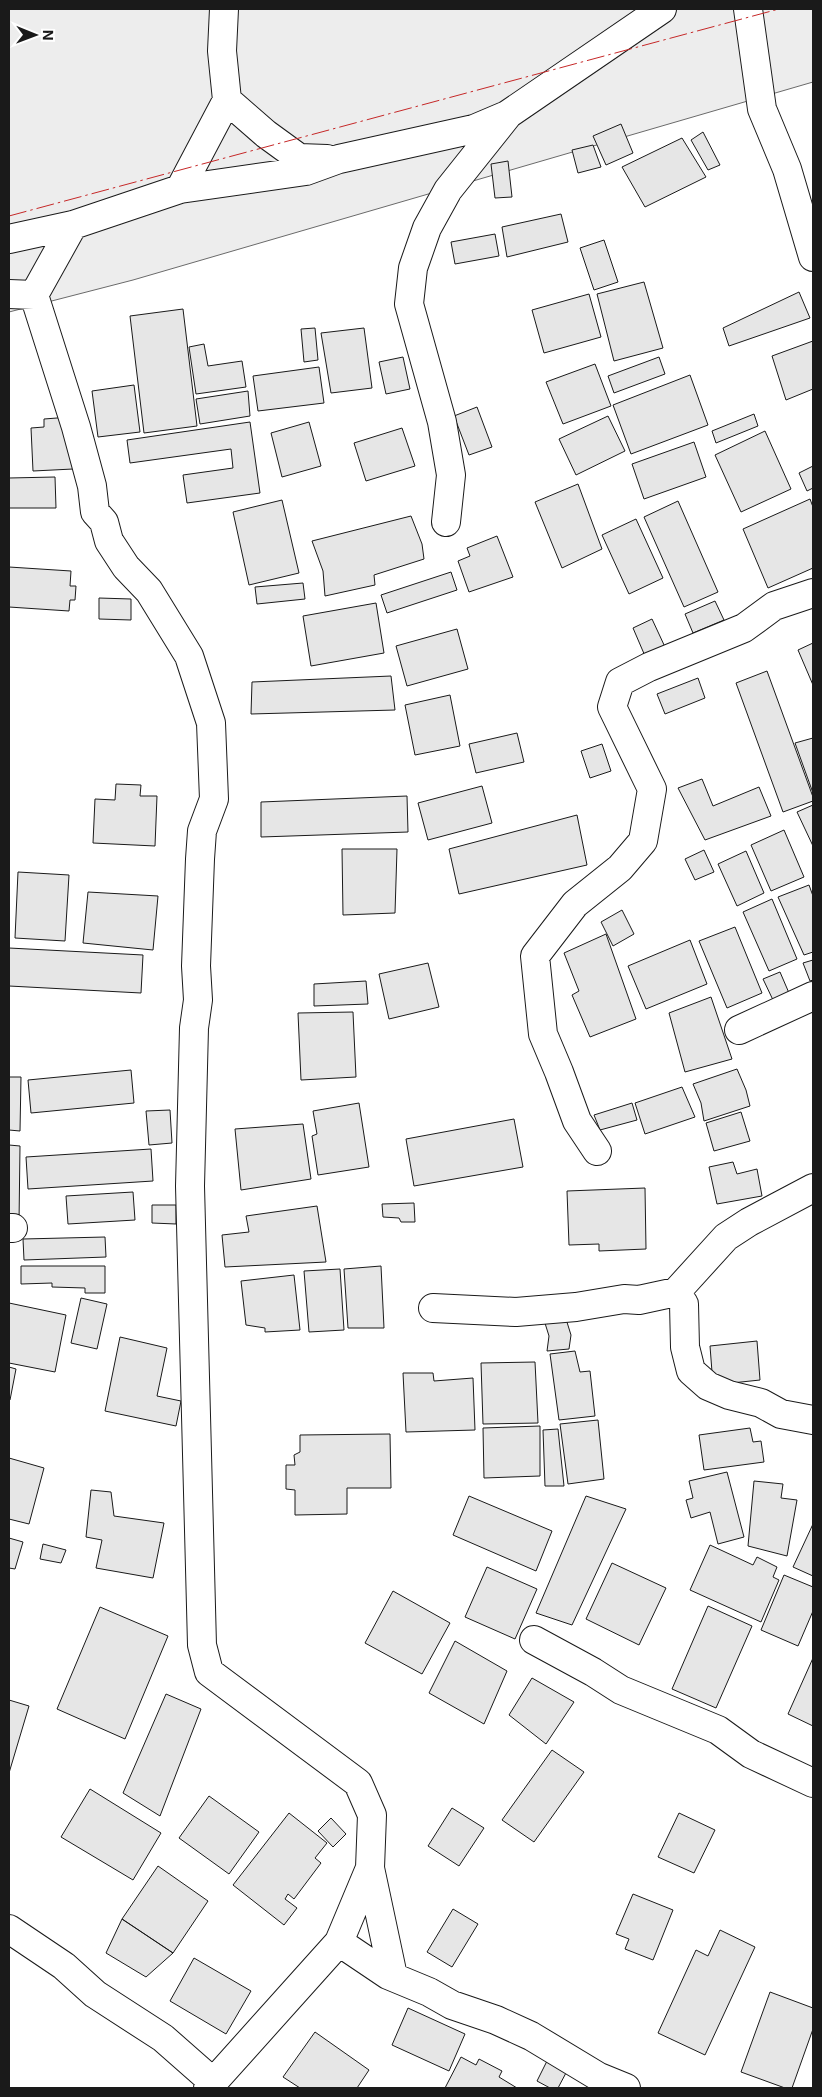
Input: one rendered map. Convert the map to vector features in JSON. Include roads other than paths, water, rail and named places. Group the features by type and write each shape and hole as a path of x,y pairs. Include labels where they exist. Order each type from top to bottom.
{"street":[{"path":"180,189 227,100 222,51 224,9"},
{"path":"9,239 73,225 180,189 306,171 339,159 474,129 508,115 662,9"},
{"path":"748,9 762,109 787,169 813,257"},
{"path":"227,100 266,134 299,158 339,159"},
{"path":"446,522 451,475 442,422 408,304 413,268 427,228 448,190 508,115"},
{"path":"73,225 21,295 76,427 92,486 95,512 104,522 109,541 126,568 148,591 190,656 211,723 214,799 202,831 200,859 196,966 198,1000 194,1028 190,1186 202,1645 209,1672 358,1783 372,1815 370,1868 393,1976"},
{"path":"597,1151 577,1121 559,1072 542,1034 535,956 575,904 620,868 643,841 652,788 612,707 620,682 649,667 744,628 774,606 813,593"},
{"path":"740,1030 813,996"},
{"path":"433,1308 516,1312 639,1300 676,1292 726,1237 749,1222 813,1188"},
{"path":"676,1292 684,1304 685,1347 691,1371 708,1386 729,1396 761,1403 781,1414 813,1420"},
{"path":"534,1640 593,1672 621,1690 718,1730 751,1754 813,1783"},
{"path":"9,1929 64,1966 95,1994 163,2038 210,2085 339,1942 370,1868"},
{"path":"339,1942 388,1975 452,2005 496,2020 531,2036 599,2078 626,2088"}]}
